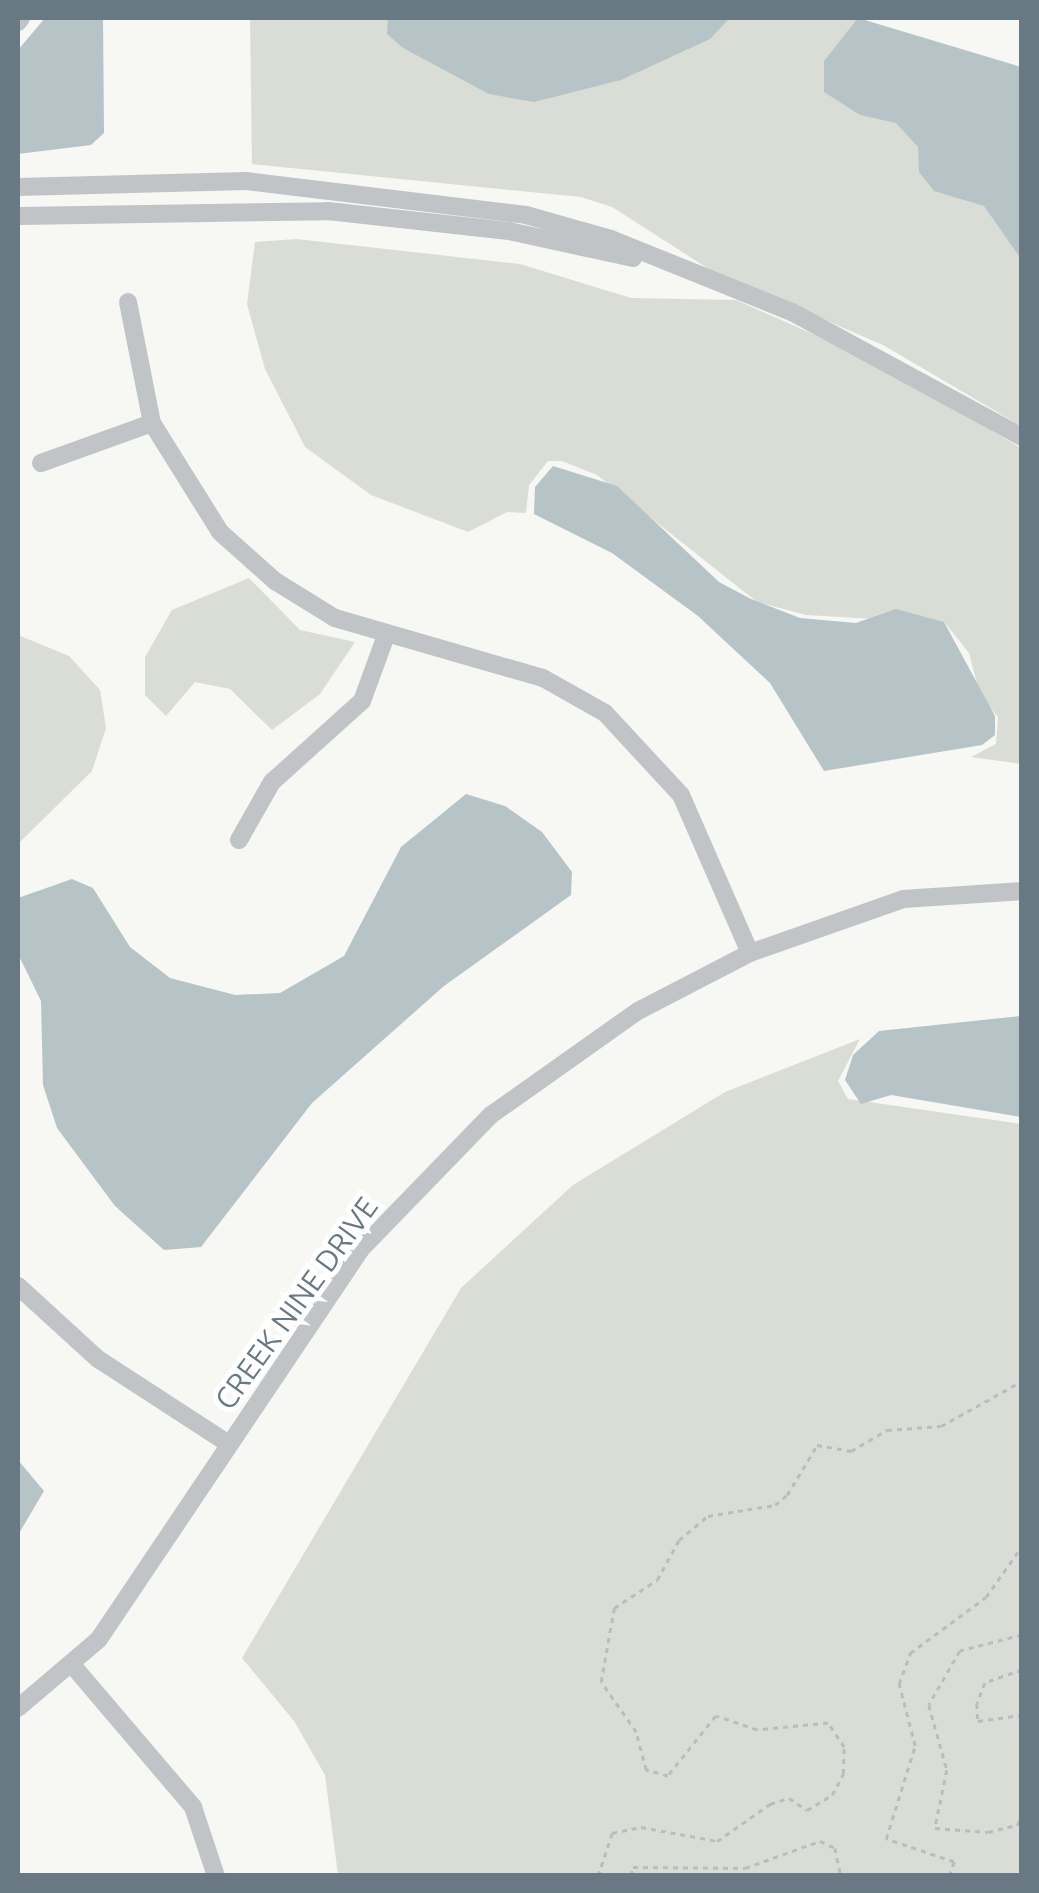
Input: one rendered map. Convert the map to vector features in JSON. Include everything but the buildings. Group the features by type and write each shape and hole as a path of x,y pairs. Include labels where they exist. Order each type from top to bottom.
{"street":[{"path":"18,187 192,179 420,196 568,226 700,276 878,354 1022,437"},
{"path":"18,216 328,210 509,231 700,276"},
{"path":"128,302 152,422 200,508 246,558 304,601 385,638 543,678 618,723 681,795 750,953"},
{"path":"41,463 152,422"},
{"path":"240,840 272,782 362,701 385,638"},
{"name":"CREEK NINE DRIVE","path":"18,1708 74,1667 132,1594 360,1250 456,1147 604,1032 750,953 903,900 1022,891"},
{"path":"18,1286 98,1359 229,1444"},
{"path":"74,1667 193,1807 216,1876"}],"path":[{"path":"598,1876 612,1833 641,1827 717,1842 770,1804 788,1798 807,1810 832,1795 843,1774 844,1747 828,1724 757,1730 716,1716 668,1776 646,1770 636,1732 601,1682 614,1608 657,1580 679,1540 708,1516 775,1505 788,1495 817,1445 851,1451 887,1430 941,1426 1022,1381"},
{"path":"949,1876 954,1862 886,1839 916,1746 899,1684 910,1653 986,1598 1022,1546"},
{"path":"1022,1635 960,1651 929,1705 947,1770 935,1828 988,1832 1017,1825 1022,1816"},
{"path":"1022,1670 985,1683 977,1704 978,1721 1022,1715"},
{"path":"630,1876 633,1868 745,1868 820,1840 836,1848 840,1876"},
{"path":"872,1876 887,1876"}],"shaded area":[{"path":"45,18 103,18 104,133 91,145 18,154 18,50"},
{"path":"250,18 855,18 1021,69 1021,426 883,345 712,271 612,207 581,197 252,164"},
{"path":"388,18 730,18 710,39 621,80 534,102 489,94 403,48 387,34"},
{"path":"858,18 1021,67 1021,259 984,206 934,191 919,172 918,147 896,123 860,115 824,92 824,61"},
{"path":"296,239 520,264 631,298 736,300 874,361 1021,448 1021,764 971,757 996,744 998,717 980,695 969,653 945,623 806,615 757,602 597,475 562,461 548,461 529,485 526,513 507,512 468,532 371,495 305,447 265,369 247,304 255,242"},
{"path":"553,466 617,486 719,582 751,599 800,618 856,623 896,609 944,622 995,716 995,735 982,745 824,771 770,683 698,616 612,553 534,514 535,487"},
{"path":"249,578 300,630 355,642 320,694 272,730 230,689 195,682 166,716 145,695 145,657 172,610"},
{"path":"18,635 69,656 100,690 106,728 92,771 18,844"},
{"path":"466,794 505,806 542,832 572,872 571,895 444,986 312,1103 201,1247 164,1250 115,1206 57,1128 43,1085 41,1001 18,954 18,898 72,879 93,888 130,947 170,978 235,995 280,993 344,956 401,847"},
{"path":"1021,1016 1021,1117 891,1095 861,1104 845,1080 853,1055 879,1031"},
{"path":"860,1039 838,1081 848,1099 1021,1124 1021,1875 338,1875 325,1775 294,1721 242,1658 461,1288 573,1185 725,1092"},
{"path":"18,1460 44,1491 18,1535"}]}
